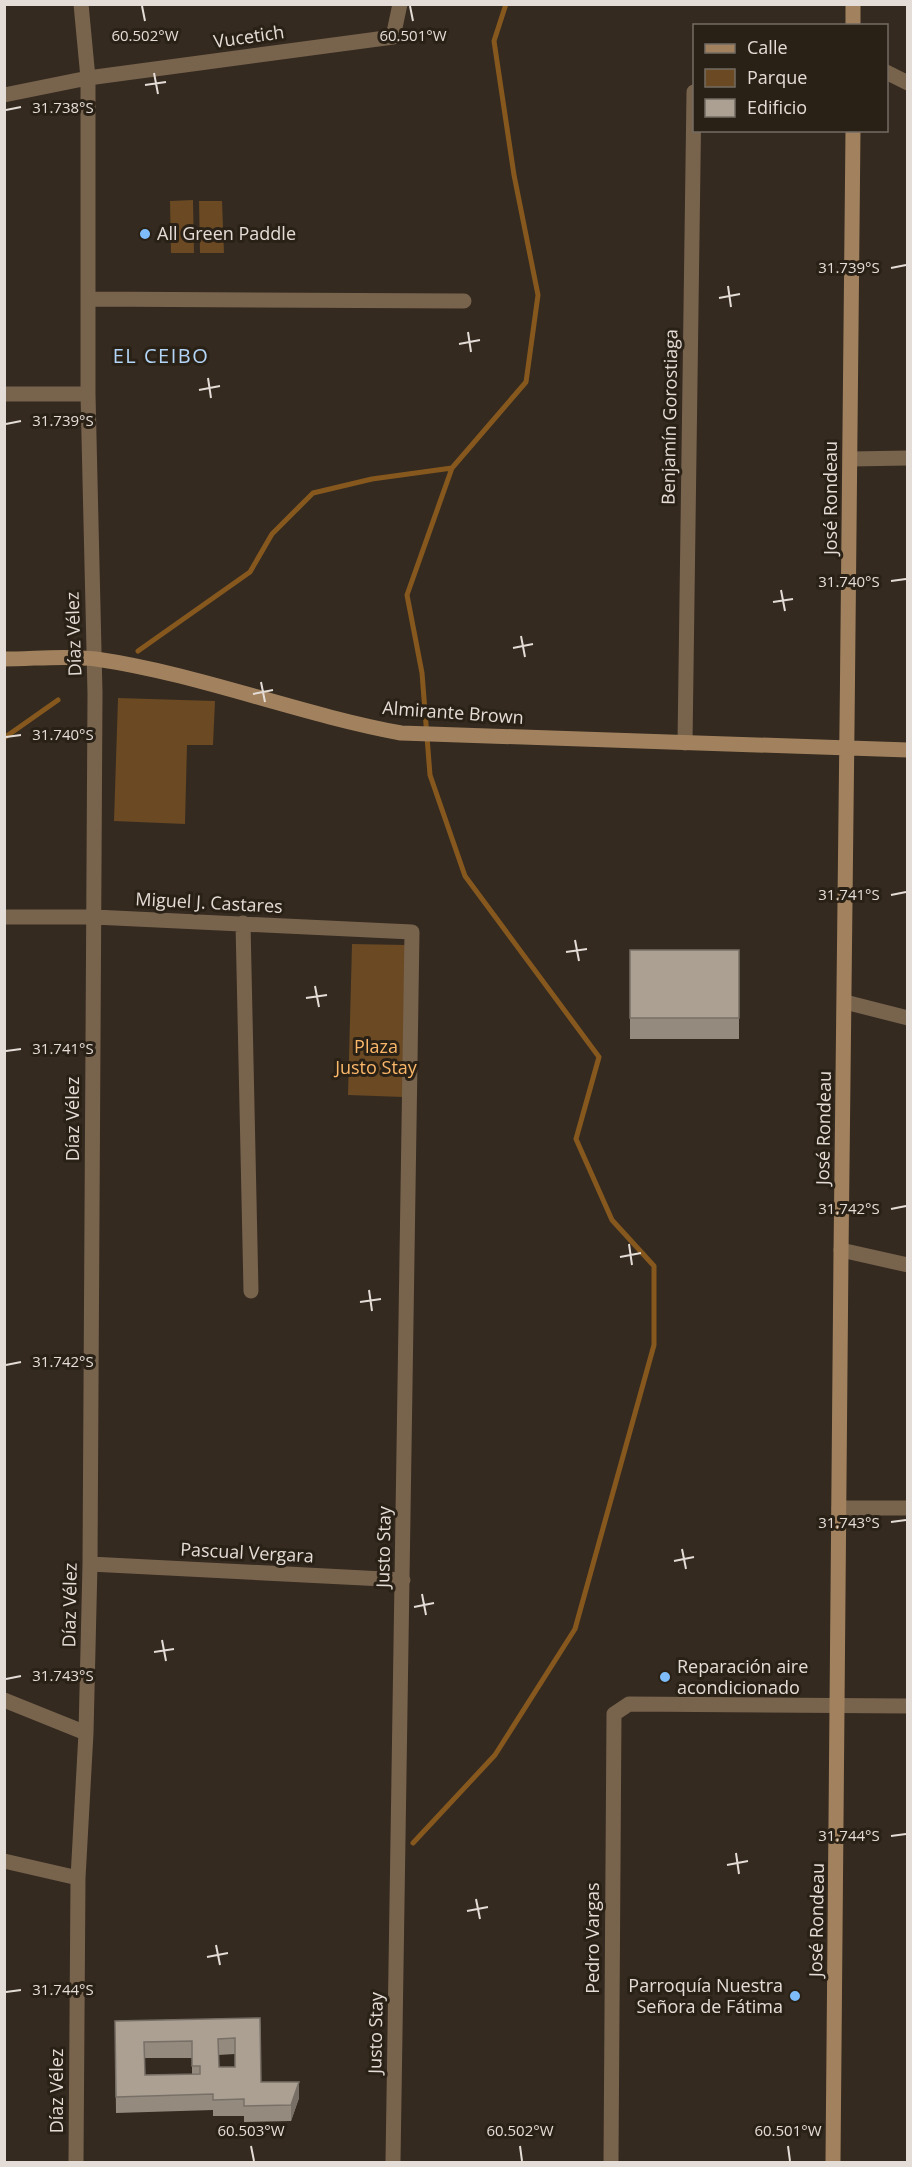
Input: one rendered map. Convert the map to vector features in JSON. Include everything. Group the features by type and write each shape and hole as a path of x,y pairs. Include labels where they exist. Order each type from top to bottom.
{"street":[{"name":"Díaz Vélez","path":"76,2163 78,1878 86,1733 90,1564 95,693 88,394 88,78 81,4"},
{"name":"Vucetich","path":"4,95 88,78 393,37 400,4"},
{"path":"853,4 853,24"},
{"path":"888,73 908,83"},
{"name":"Benjamín Gorostiaga","path":"685,743 693,132"},
{"name":"José Rondeau","path":"833,2163 839,1706 841,1250 849,750 853,132"},
{"path":"88,299 464,301"},
{"path":"4,394 88,394"},
{"path":"851,459 908,458"},
{"name":"Almirante Brown","path":"4,659 93,659 153,669 346,723 401,733 849,750 908,750"},
{"name":"Miguel J. Castares","path":"4,917 94,917 412,932"},
{"path":"243,923 251,1291"},
{"name":"Justo Stay","path":"393,2163 412,932"},
{"path":"845,1002 908,1018"},
{"path":"841,1250 908,1265"},
{"path":"839,1508 908,1508"},
{"name":"Pascual Vergara","path":"90,1564 402,1580"},
{"path":"4,1700 86,1733"},
{"name":"Pedro Vargas","path":"610,2163 614,1714 629,1704 839,1706"},
{"path":"839,1706 908,1706"},
{"path":"4,1861 78,1878"}],"green space":[{"path":"193,200 194,253 171,253 170,201"},
{"path":"199,201 222,201 224,253 200,253"},
{"path":"118,698 215,701 213,745 187,745 185,824 114,821"},
{"name":"Plaza Justo Stay","path":"352,944 408,945 403,1097 348,1095"}],"building":[{"path":"630,950 739,950 739,1018 630,1018"},
{"path":"260,2018 261,2082 299,2082 291,2105 244,2106 244,2099 213,2100 213,2094 116,2097 115,2021","holes":["235,2038 235,2067 219,2067 218,2039","192,2041 192,2066 200,2066 200,2074 145,2075 144,2042"]}],"waterway":[{"path":"413,1843 495,1755 575,1629 654,1345 654,1266 612,1220 576,1139 599,1057 465,876 430,775 422,673 407,595 452,468 526,382 538,295 514,175 494,41 506,4"},
{"path":"138,651 250,572 272,534 313,493 372,479 452,468"},
{"path":"4,738 58,700"}],"place":[{"name":"All Green Paddle","path":"145,234"},
{"name":"Reparación aire acondicionado","path":"665,1677"},
{"name":"Parroquía Nuestra Señora de Fátima","path":"795,1996"}],"district":[{"name":"EL CEIBO","path":"161,356"}]}
